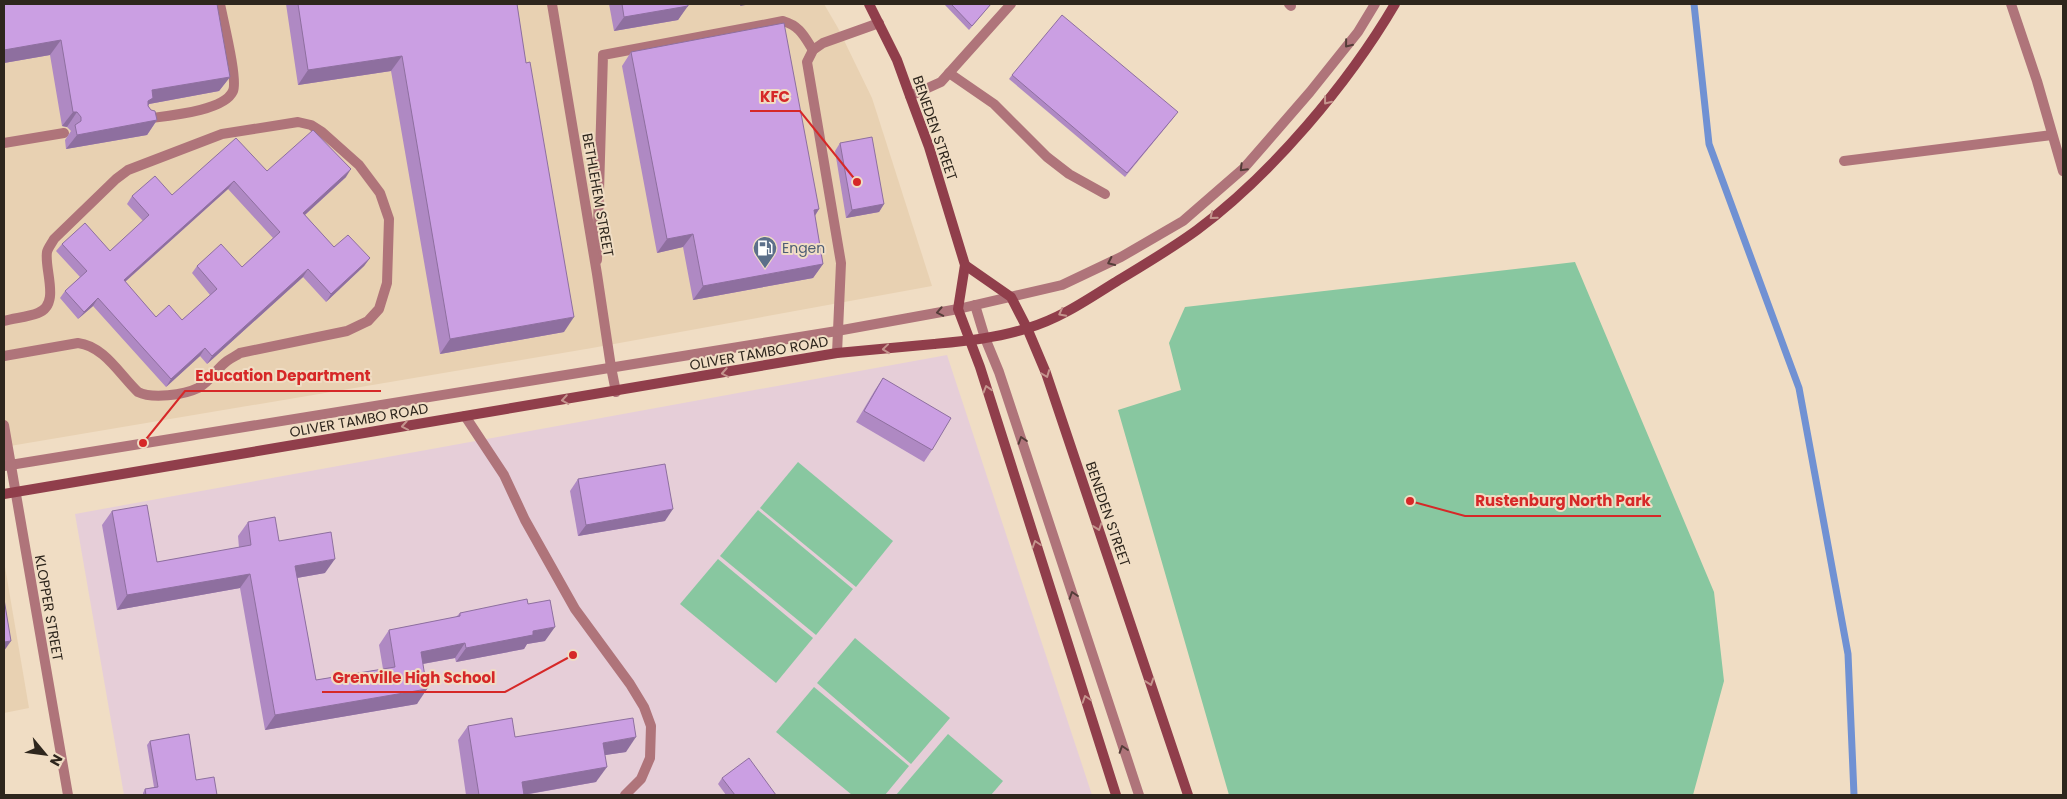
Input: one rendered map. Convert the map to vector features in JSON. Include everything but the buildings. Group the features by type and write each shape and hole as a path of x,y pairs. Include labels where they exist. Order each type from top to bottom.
{"main road":[{"name":"BENEDEN STREET","path":"869,4 897,60 929,147 965,265 958,309 980,367 1116,795"},
{"name":"OLIVER TAMBO ROAD","path":"4,494 616,392 837,353 985,338 1027,328 1073,308 1139,268 1197,230 1254,182 1316,114 1374,38 1395,4"},
{"name":"BENEDEN STREET","path":"965,265 1011,297 1027,328 1049,383 1188,795"}],"street":[{"path":"144,119 202,110 227,98 233,90 233,72 220,4"},
{"name":"BETHLEHEM STREET","path":"552,4 616,392"},
{"path":"910,96 941,82 1011,4"},
{"path":"7,465 837,331 958,309 1062,285 1121,257 1182,221 1244,168 1310,92 1358,32 1375,4"},
{"path":"2011,4 2037,81 2063,170"},
{"path":"597,274 603,55 782,22 793,24 802,32 812,50"},
{"path":"837,353 841,263 807,62 812,50 823,43 879,23"},
{"path":"949,73 994,104 1047,157 1068,174 1105,194"},
{"path":"4,320 40,313 48,304 51,294 46,262 47,251 54,239 116,179 128,170 222,134 298,122 311,125 322,132 371,179 380,193 390,219 387,283 379,309 368,322 347,331 240,353 227,360 215,374 198,388 154,397 145,396 138,392 97,349 88,344 78,343 4,356"},
{"path":"4,143 64,133"},
{"path":"1844,161 2052,136"},
{"path":"975,305 985,338 999,372 1138,795"},
{"path":"465,416 504,475 525,520 575,610 630,684 644,707 651,726 650,758 641,779 625,795"},
{"name":"KLOPPER STREET","path":"4,425 7,465 16,492 68,795"}],"shaded area":[{"path":"4,4 824,4 838,28 872,98 932,286 592,348 4,447"},
{"path":"947,355 1092,795 124,795 75,514"},
{"path":"4,561 29,708 4,713"}],"green space":[{"path":"1575,262 1714,592 1724,681 1693,795 1229,795 1118,410 1181,390 1169,343 1185,307"},
{"path":"798,462 893,541 856,587 760,508"},
{"path":"758,510 853,589 816,635 720,556"},
{"path":"718,559 813,638 776,683 680,604"},
{"path":"855,638 950,718 911,764 817,683"},
{"path":"814,687 909,766 885,795 852,795 776,732"},
{"path":"948,734 1003,781 991,795 896,795"}],"waterway":[{"path":"1694,4 1709,144 1799,388 1848,654 1854,795"}],"place":[{"name":"KFC","path":"857,182"},
{"name":"Engen","path":"765,269"},
{"name":"Education Department","path":"143,443"},
{"name":"Rustenburg North Park","path":"1410,501"},
{"name":"Grenville High School","path":"573,655"}]}
